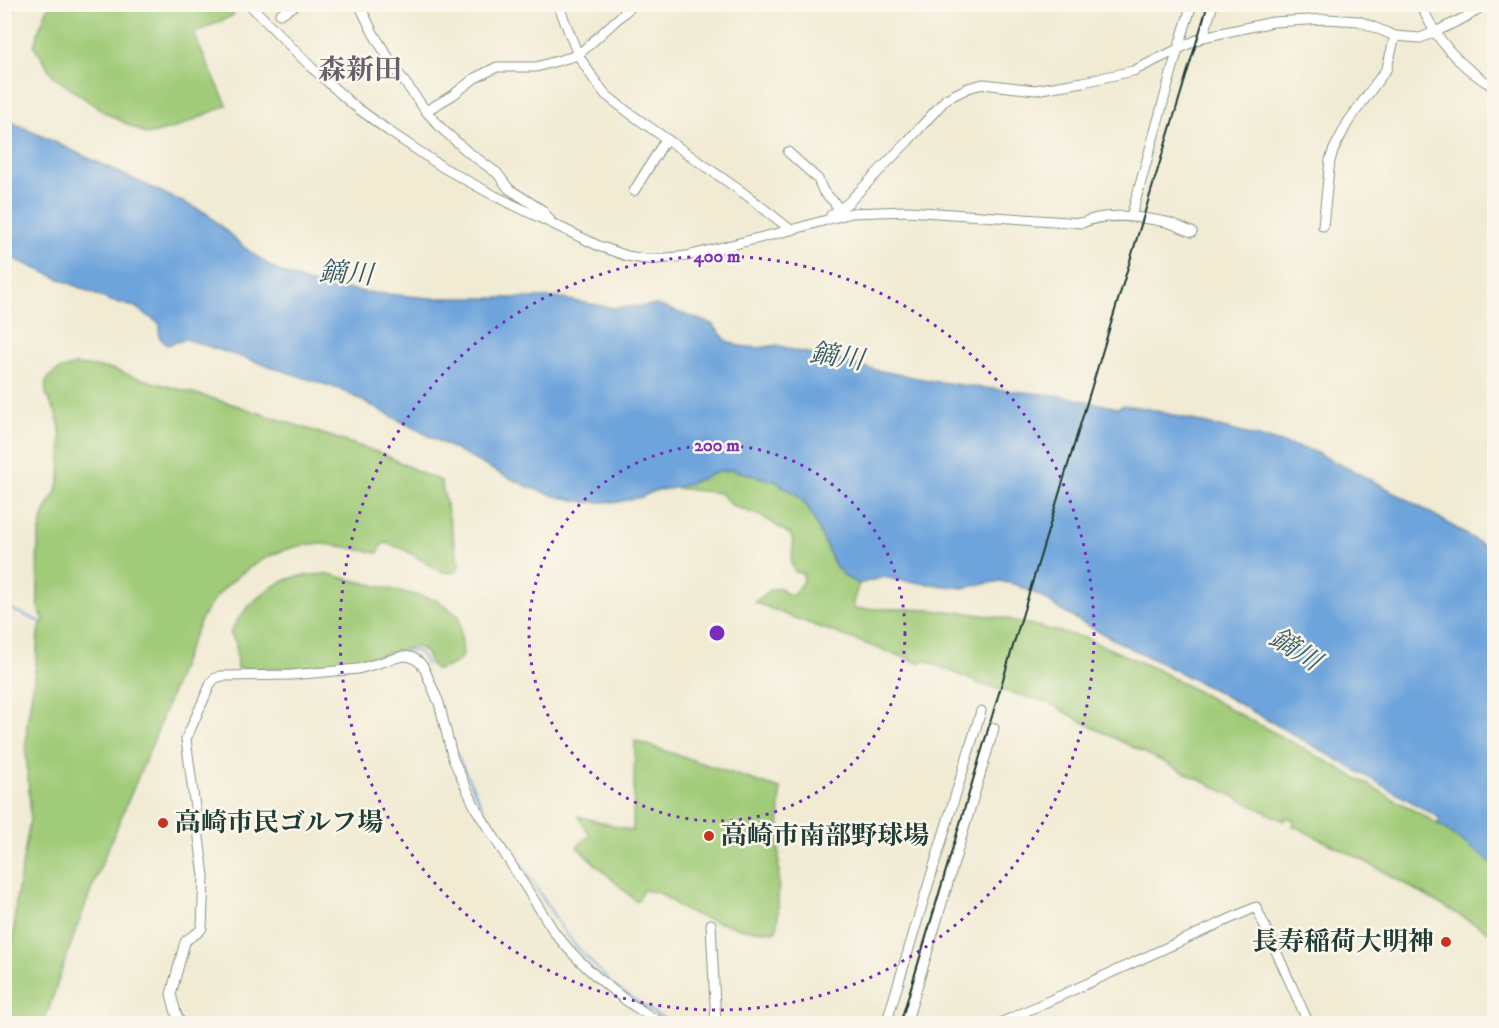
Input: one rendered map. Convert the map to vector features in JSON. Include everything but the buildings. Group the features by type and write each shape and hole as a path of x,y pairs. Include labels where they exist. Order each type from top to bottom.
{"street":[{"path":"249,4 319,75 352,104 444,168 495,196 599,246 627,256 645,259 687,256 790,230 824,220 840,212 946,99 968,88 983,84 1035,90 1083,82 1133,71 1203,37 1273,22 1326,19 1359,21 1395,36 1420,38 1468,16 1485,4"},
{"path":"280,14 298,4"},
{"path":"359,4 373,33 398,73 426,111 468,152 497,172 508,189 542,210 554,224"},
{"path":"558,4 578,55 606,95 745,194 790,230"},
{"path":"426,111 453,95 475,78 497,67 536,67 578,55 634,4"},
{"path":"1131,217 1192,4"},
{"path":"1203,37 1213,4"},
{"path":"1421,4 1435,32 1462,65 1494,87"},
{"path":"1323,226 1330,160 1334,148 1348,122 1386,68 1395,36"},
{"path":"634,191 666,139"},
{"path":"788,152 818,179 823,191 840,212"},
{"path":"840,212 909,211 1083,222 1093,218 1131,217 1168,222 1192,232"},
{"path":"180,1023 171,994 186,940 202,928 204,876 186,739 213,679 221,676 291,675 358,669 404,656 412,657 421,663 439,703 453,759 476,809 555,933 600,982 650,1017 664,1023"},
{"path":"886,1023 981,711"},
{"path":"906,1023 994,728"},
{"path":"998,1023 1256,907 1309,1023"},
{"path":"711,924 716,1023"}],"green space":[{"path":"230,4 235,12 232,16 195,33 227,105 178,127 148,135 104,112 54,77 34,46 49,5"},
{"name":"高崎市民ゴルフ場","path":"76,365 112,369 235,405 383,454 441,481 459,564 456,572 443,572 403,549 385,543 378,553 336,545 311,544 281,551 263,560 245,571 222,591 205,612 194,634 157,733 79,922 44,1023 5,1023 8,961 30,820 26,753 27,724 36,665 38,633 44,618 38,605 38,542 44,515 58,487 61,469 60,429 45,387 48,379 54,373"},
{"path":"733,470 775,481 797,495 808,507 836,567 847,578 859,584 853,609 960,612 1003,618 1085,638 1156,669 1438,824 1494,864 1494,935 1363,860 1293,826 1295,821 1286,817 1284,821 1094,728 1049,703 980,684 925,660 919,663 755,602 772,589 781,588 787,594 793,595 804,580 803,574 795,572 791,563 793,541 791,535 763,517 732,505 720,493 675,488 720,471"},
{"path":"327,574 436,600 459,616 463,654 452,665 436,670 422,649 412,647 356,661 291,669 237,669 236,643 230,633 247,608 271,588 289,579"},
{"path":"635,741 780,789 778,914 777,928 774,932 743,929 713,921 685,911 658,892 643,890 637,902 577,847 590,835 578,816 633,831"}],"water":[{"name":"鏑川","path":"5,119 206,213 244,247 276,270 309,283 365,292 430,298 557,298 614,308 657,305 712,324 728,342 739,346 759,348 777,345 871,369 933,381 1062,396 1118,408 1123,405 1145,408 1313,451 1383,486 1494,552 1494,864 1438,824 1440,818 1220,693 1107,636 1060,610 1044,598 1017,585 1000,581 963,588 884,577 859,584 847,578 836,567 808,507 797,495 775,481 733,470 720,471 675,488 654,491 642,497 618,502 585,502 555,496 503,475 342,390 186,339 167,345 159,337 160,324 135,307 108,300 12,258 9,321 5,347"}],"waterway":[{"path":"4,606 40,622"},
{"path":"402,652 411,650 418,652 427,665"},
{"path":"346,666 388,656"},
{"path":"455,750 485,813 575,945 613,985 657,1015 677,1024"}],"railway":[{"path":"4,14 22,4"},
{"path":"900,1024 1208,4"}],"place":[{"name":"高崎市民ゴルフ場","path":"163,823"},
{"name":"高崎市南部野球場","path":"709,836"},
{"name":"長寿稲荷大明神","path":"1446,942"}],"district":[{"name":"森新田","path":"360,70"}]}
